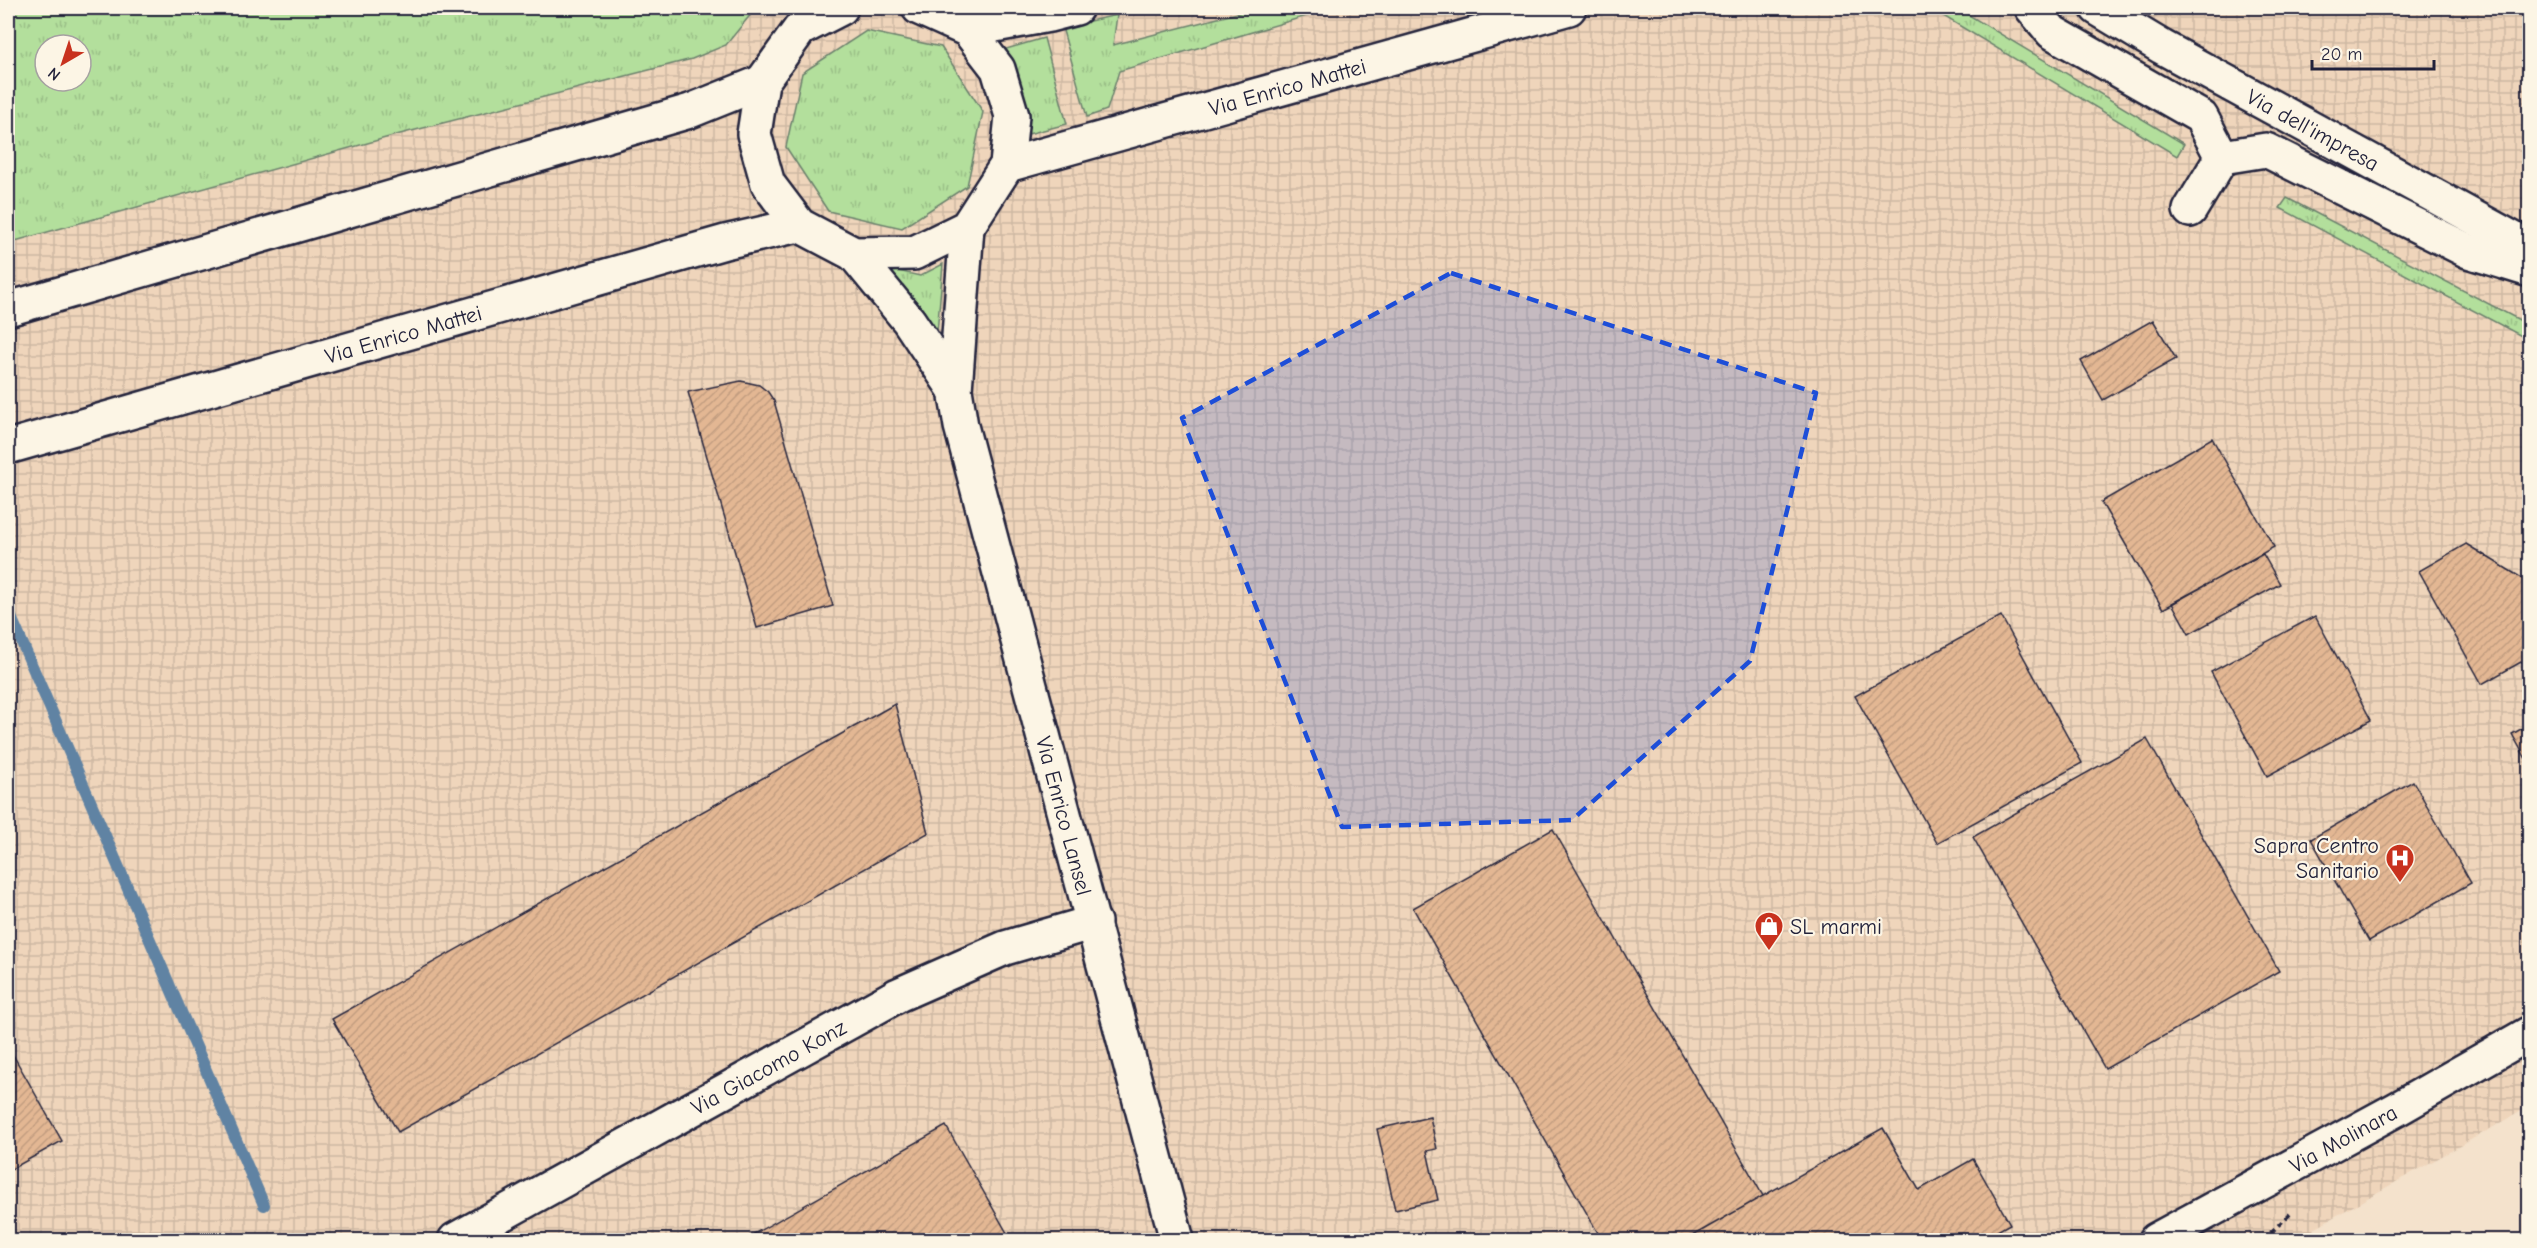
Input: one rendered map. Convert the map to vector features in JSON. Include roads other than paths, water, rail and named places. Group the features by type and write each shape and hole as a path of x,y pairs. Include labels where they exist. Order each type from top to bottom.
{"street":[{"path":"841,8 803,18 762,82 754,134 768,184 799,225 855,254 914,254 967,227 1007,165 1012,116 998,69 968,30 919,8"},
{"path":"968,30 1076,8"},
{"name":"Via Enrico Mattei","path":"1007,165 1569,8"},
{"path":"2032,8 2052,32 2201,117 2222,157"},
{"name":"Via dell'impresa","path":"2097,8 2162,47 2529,248"},
{"path":"8,309 690,111 762,82"},
{"path":"2190,210 2222,157 2266,150 2468,251 2529,270"},
{"name":"Via Enrico Mattei","path":"8,447 725,242 799,225"},
{"name":"Via Enrico Lansel","path":"967,227 955,390 961,426 1177,1240"},
{"name":"Via Enrico Lansel","path":"855,254 909,321 955,390"},
{"name":"Via Giacomo Konz","path":"455,1240 898,995 1005,948 1094,922"},
{"name":"Via Molinara","path":"2156,1240 2397,1109 2529,1033"}],"waterway":[{"path":"8,610 264,1205"}],"place":[{"name":"Sapra Centro Sanitario","path":"2400,884"},
{"name":"SL marmi","path":"1769,952"}]}
